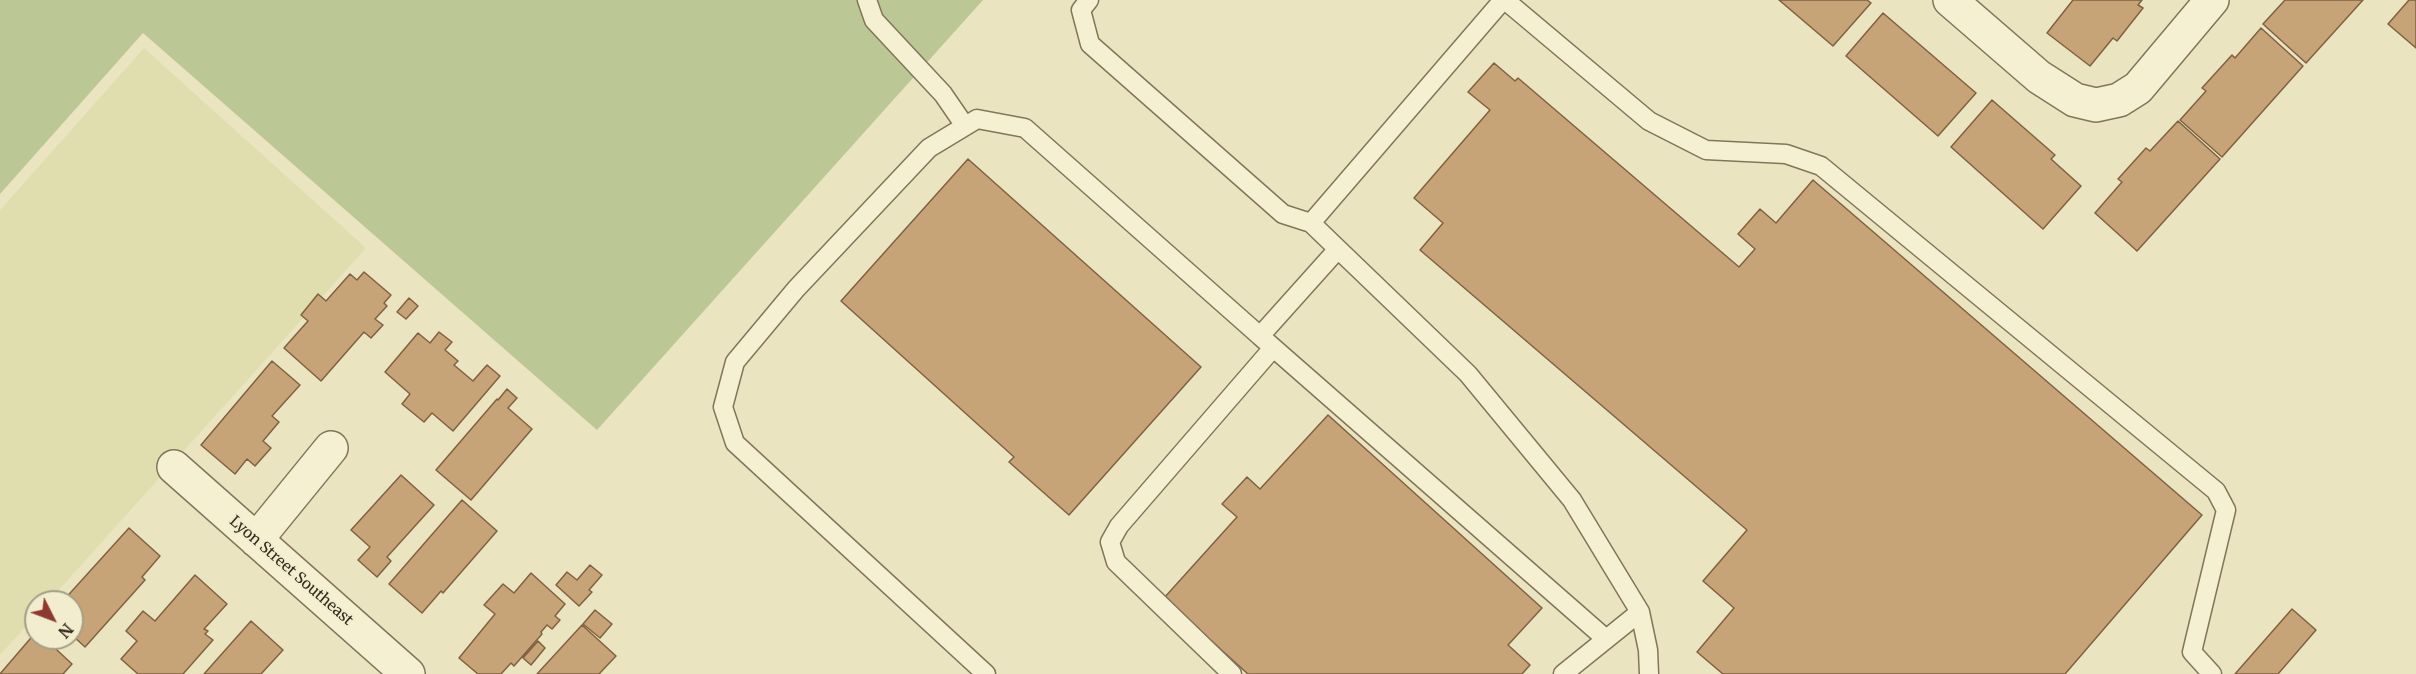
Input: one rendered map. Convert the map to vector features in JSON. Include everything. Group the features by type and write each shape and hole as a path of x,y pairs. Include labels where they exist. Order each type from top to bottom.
{"street":[{"path":"1950,0 2039,77 2075,100 2096,105 2119,100 2138,88 2212,0"},
{"path":"256,540 331,448"},
{"name":"Lyon Street Southeast","path":"174,467 408,674"}],"lane":[{"path":"867,0 874,20 943,94 965,126"},
{"path":"1089,0 1081,10 1090,44 1283,214 1311,223 1468,374 1572,500 1640,612 1648,651 1649,674"},
{"path":"1311,223 1504,0 1649,121 1706,150 1786,154 1821,166 2216,491 2226,510 2192,652 2212,674"},
{"path":"986,674 735,443 723,407 735,362 796,290 929,148 977,119 1025,128 1606,639"},
{"path":"1232,674 1116,562 1110,542 1119,526 1267,342 1338,249"},
{"path":"1563,674 1640,612"}],"shaded area":[{"path":"144,48 366,248 59,590 24,590 24,628 0,655 0,210"}],"green space":[{"path":"0,0 983,0 597,430 143,33 0,194"}],"building":[{"path":"1779,0 1867,0 1871,3 1833,46"},
{"path":"2073,0 2142,0 2138,5 2143,8 2117,41 2113,38 2090,66 2047,33"},
{"path":"2285,0 2363,0 2306,63 2263,24"},
{"path":"2409,0 2416,0 2416,48 2388,24"},
{"path":"1883,13 1976,93 1938,136 1846,56"},
{"path":"2261,28 2303,66 2222,157 2180,120 2206,91 2202,88 2232,55 2235,58"},
{"path":"1494,63 1515,81 1518,78 1739,267 1755,249 1738,234 1760,209 1776,223 1813,180 2202,515 2065,674 1723,674 1697,652 1734,608 1703,581 1747,530 1420,250 1443,223 1414,198 1490,110 1468,92"},
{"path":"1992,100 2055,155 2051,159 2081,186 2043,229 1951,147"},
{"path":"2178,121 2220,159 2137,251 2095,213 2122,182 2118,179 2146,148 2150,151"},
{"path":"968,159 1201,367 1069,515 1009,462 1014,457 841,301"},
{"path":"364,272 391,295 384,303 387,306 375,319 383,325 371,338 364,332 321,381 284,348 308,321 301,315 318,294 326,301 350,274 357,280"},
{"path":"409,298 418,306 406,319 397,312"},
{"path":"439,332 452,342 445,350 458,361 454,365 473,381 487,365 500,376 453,431 432,413 424,422 402,404 410,394 385,372 418,333 430,343"},
{"path":"272,361 300,385 272,416 279,422 263,441 271,448 255,466 247,459 235,474 201,445"},
{"path":"507,389 517,398 508,408 532,429 471,500 436,470"},
{"path":"1328,415 1542,608 1508,645 1530,665 1522,674 1248,674 1164,598 1237,517 1222,504 1247,477 1260,489"},
{"path":"401,475 434,505 387,557 391,561 377,577 358,560 370,547 351,530"},
{"path":"462,500 497,531 443,593 441,591 422,613 389,584"},
{"path":"129,528 160,556 142,577 145,580 85,647 84,590 73,590"},
{"path":"590,565 602,575 589,590 592,592 579,606 556,585 567,572 577,580"},
{"path":"531,573 565,604 555,616 560,620 552,629 547,625 514,666 511,663 501,674 478,674 459,658 495,614 484,605 503,584 514,593"},
{"path":"195,575 227,604 204,629 208,631 205,634 213,640 183,674 138,674 121,659 137,641 126,631 143,611 155,621"},
{"path":"2292,609 2316,630 2278,674 2235,674"},
{"path":"595,610 612,624 600,638 583,624"},
{"path":"251,621 283,650 261,674 204,674"},
{"path":"582,625 616,656 599,674 537,674"},
{"path":"538,641 545,648 531,665 523,658"},
{"path":"24,646 24,650 57,650 72,664 63,674 0,674"}]}
